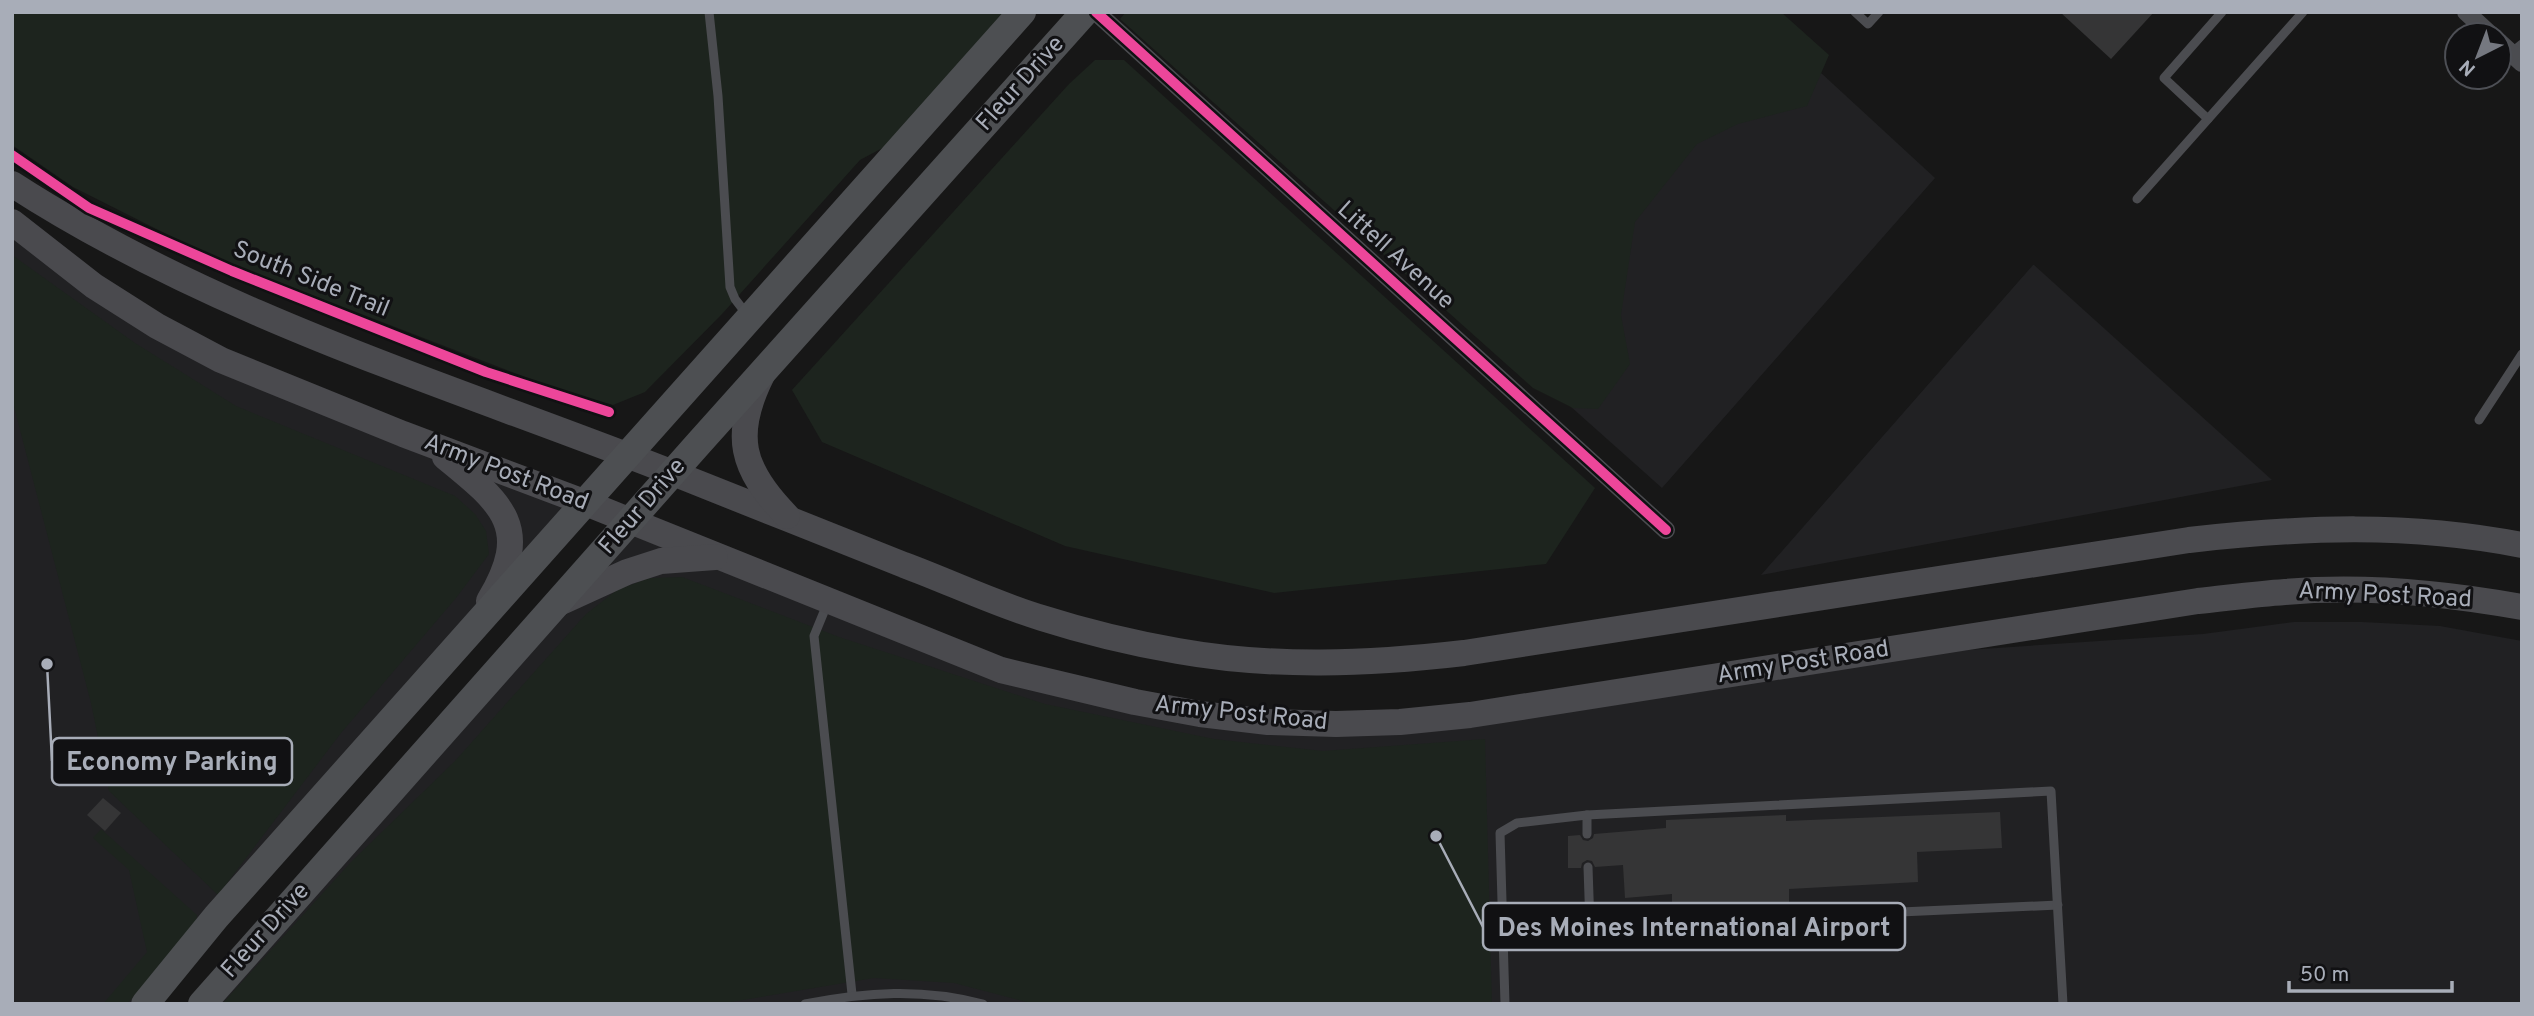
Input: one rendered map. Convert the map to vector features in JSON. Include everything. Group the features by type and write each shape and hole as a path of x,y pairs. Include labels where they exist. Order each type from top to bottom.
{"main road":[{"name":"Fleur Drive","path":"145,1004 216,917 1022,12"},
{"name":"Fleur Drive","path":"202,1004 1085,12"},
{"path":"12,184 121,248 211,293 299,331 627,455 1039,617 1110,638 1181,652 1252,660 1321,663 1394,661 1464,653 2189,540 2274,530 2350,528 2417,531 2522,545"},
{"name":"Army Post Road","path":"12,222 94,286 157,326 221,360 1001,670 1135,702 1200,714 1268,722 1336,724 1400,722 1470,715 2199,601 2287,591 2416,593 2522,607"},
{"path":"764,370 749,405 744,427 745,445 757,481 790,520"},
{"path":"428,443 482,487 507,522 511,541 506,569 469,634"},
{"path":"557,604 627,572 662,561 720,557"}],"street":[{"name":"Littell Avenue","path":"1096,12 1667,530"}],"lane":[{"path":"709,12 718,96 730,286 735,299 749,317"},
{"path":"1855,12 1868,24 1879,12"},
{"path":"2208,119 2164,78 2222,12"},
{"path":"2137,200 2303,12"},
{"path":"2479,420 2522,354"},
{"path":"829,600 814,636 852,994"},
{"path":"1506,1004 1500,833 1517,823 1587,815 2052,791 2063,1004"},
{"path":"1587,815 1587,834"},
{"path":"1588,867 1590,926"},
{"path":"1503,930 2058,905"},
{"path":"805,1004 852,994 909,993 982,1004"}],"shaded area":[{"path":"12,12 1004,12 888,145 860,160 722,314 645,392 613,405 559,390 208,255 73,187 12,145"},
{"path":"1126,12 1781,12 1829,55 1807,106 1738,124 1697,144 1635,222 1621,315 1630,364 1598,409 1573,408 1533,388 1120,19"},
{"path":"1140,12 1755,12 1935,178 1662,488 1135,18"},
{"path":"1095,60 1124,60 1595,488 1546,564 1274,593 1065,546 822,442 792,390 1069,84"},
{"path":"12,222 157,326 586,503 138,1004 12,1004"},
{"path":"12,255 135,343 236,406 455,496 475,514 486,531 489,554 456,598 341,733 218,895 109,791 91,703 12,399"},
{"path":"2033,265 2272,480 1761,575"},
{"path":"631,521 1001,670 1336,724 1820,660 2203,634 2294,622 2440,626 2522,641 2522,1004 202,1004"},
{"path":"682,577 839,637 1045,704 1214,739 1323,751 1485,739 1492,1004 1034,1004 954,983 874,978 719,1004 222,1004 351,862 455,761 586,614 617,590 650,578"},
{"path":"101,829 197,915 196,924 127,1004 103,1004 147,952 129,870 93,838"}],"building":[{"path":"2060,12 2154,12 2111,59"},
{"path":"103,798 121,813 105,831 87,815"},
{"path":"2000,812 2002,848 1917,852 1918,882 1789,889 1789,910 1672,915 1672,894 1625,898 1623,865 1595,867 1592,861 1587,860 1582,863 1581,868 1568,868 1568,836 1580,835 1583,840 1588,841 1594,834 1666,828 1666,820 1786,815 1786,821"}],"cycle path":[{"path":"1096,12 1666,530"},
{"name":"South Side Trail","path":"12,155 89,208 232,271 486,372 609,412"}],"place":[{"name":"Economy Parking","path":"47,664"},
{"name":"Des Moines International Airport","path":"1436,836"}]}
